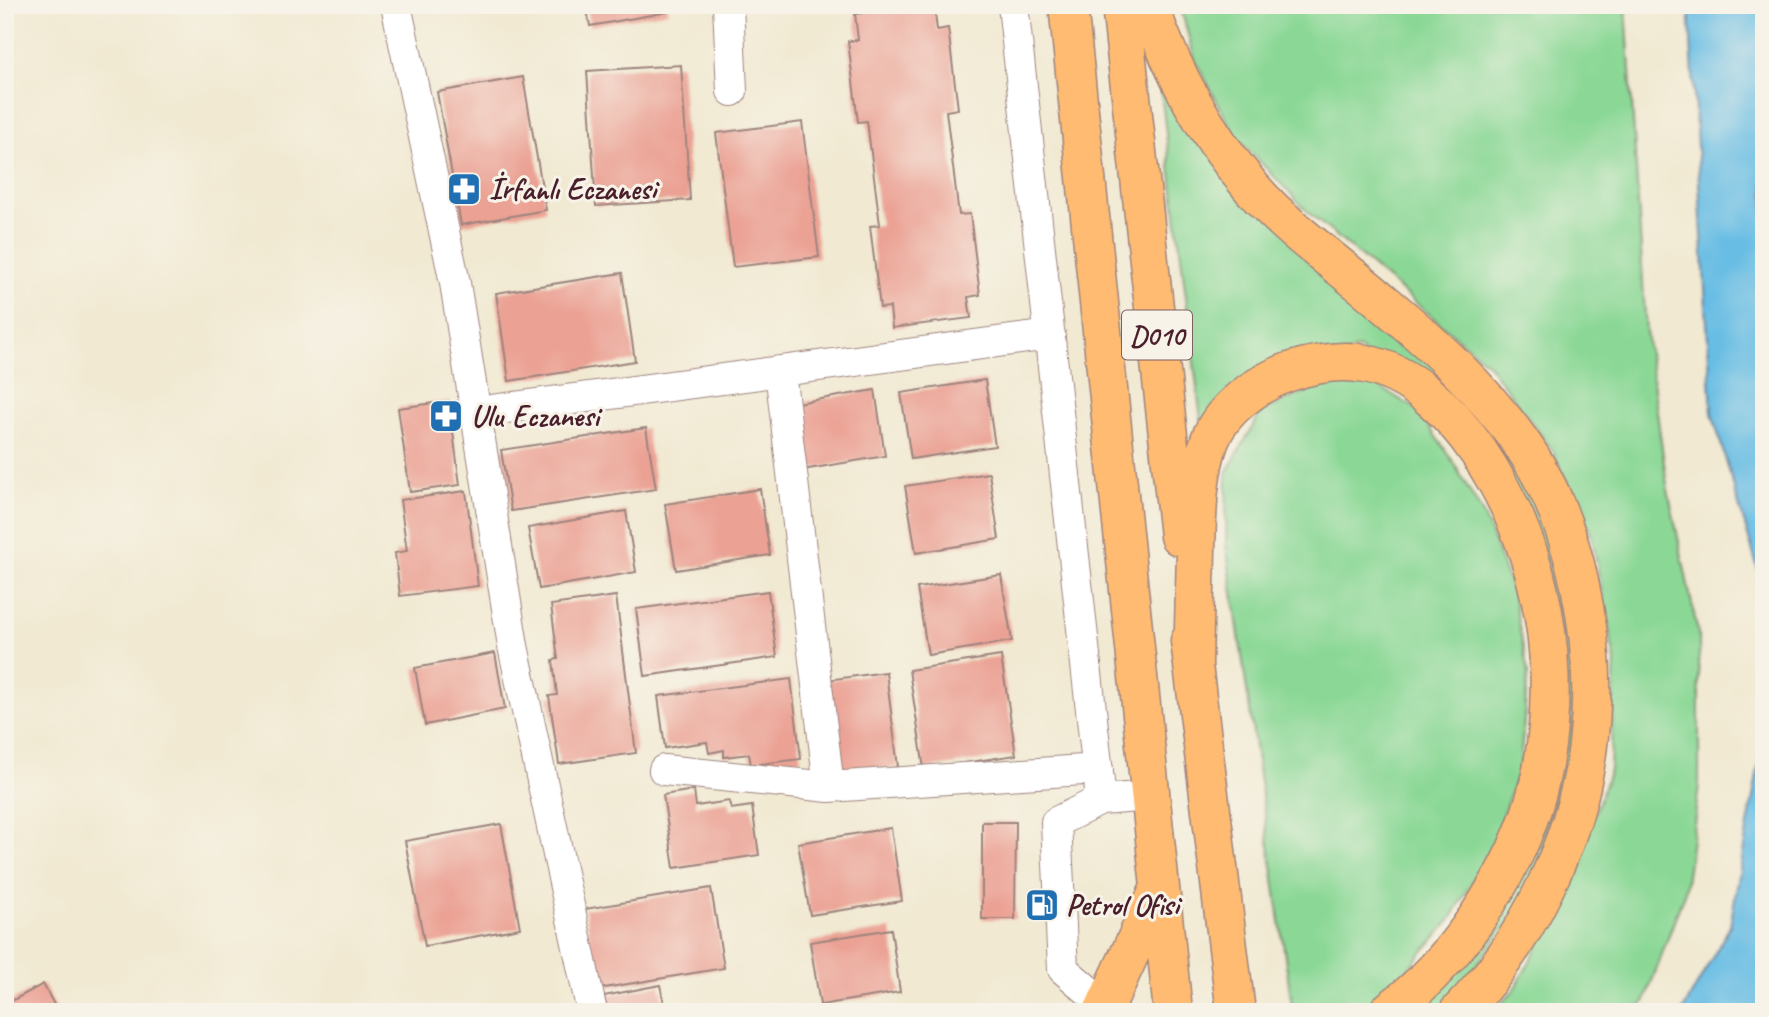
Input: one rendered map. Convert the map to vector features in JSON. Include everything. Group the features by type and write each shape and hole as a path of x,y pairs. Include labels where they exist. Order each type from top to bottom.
{"highway":[{"name":"D010","path":"1068,5 1173,1012"},
{"name":"D010","path":"1121,5 1193,664 1236,1012"},
{"path":"1149,5 1168,55 1202,120 1254,190 1296,230 1462,373 1504,421 1534,462 1547,487 1572,560 1586,624 1592,671 1586,763 1576,803 1544,891 1528,922 1499,965 1459,1012"},
{"path":"1193,664 1200,483 1210,440 1217,425 1262,384 1306,366 1347,362 1365,364 1385,370 1419,387 1450,417 1486,465 1524,539 1537,582 1546,628 1549,694 1542,768 1511,860 1459,941 1426,980 1388,1012"},
{"path":"1105,1009 1160,888"}],"street":[{"path":"396,5 454,283 513,646 592,1012"},
{"path":"728,5 732,92"},
{"path":"1013,5 1101,800"},
{"path":"475,412 1050,335"},
{"path":"780,372 829,788"},
{"path":"664,770 829,788 1098,769"},
{"path":"1105,1009 1063,969 1056,822 1101,800 1151,796"}],"green space":[{"path":"1180,5 1626,5 1646,332 1667,485 1699,638 1699,786 1685,891 1645,1000 1636,1012 1493,1012 1515,989 1571,884 1610,769 1615,661 1591,532 1552,449 1487,363 1308,212 1236,137 1195,60"},
{"path":"1161,92 1170,93 1477,408 1521,475 1551,537 1570,607 1573,762 1527,898 1441,1012 1415,1012 1552,789 1510,482 1358,348 1201,420"},
{"path":"1328,381 1376,385 1416,409 1449,455 1484,516 1512,590 1528,673 1520,766 1492,846 1451,919 1401,977 1356,1012 1293,1012 1226,544 1227,472 1261,412"}],"water":[{"path":"1689,5 1764,5 1764,590 1712,413"},
{"path":"1764,736 1764,1012 1682,1012 1730,926"}],"building":[{"path":"586,5 667,5 668,12 590,26"},
{"path":"934,5 937,30 948,28 958,109 946,111 959,215 970,214 980,295 968,297 971,318 892,328 890,307 880,308 870,226 880,225 867,121 858,122 848,41 858,40 855,14"},
{"path":"681,65 690,200 596,206 587,71"},
{"path":"523,77 546,210 461,225 437,92"},
{"path":"802,122 819,257 733,267 716,133"},
{"path":"622,273 635,361 509,381 496,293"},
{"path":"985,380 995,446 911,459 901,393"},
{"path":"875,390 885,456 802,470 791,404"},
{"path":"449,401 460,485 410,492 398,408"},
{"path":"646,428 656,489 511,511 501,450"},
{"path":"989,473 999,539 916,553 905,486"},
{"path":"760,489 770,555 676,570 665,504"},
{"path":"466,491 478,586 400,596 395,553 407,551 400,500"},
{"path":"626,511 636,572 539,589 528,528"},
{"path":"1001,575 1012,641 928,655 917,588"},
{"path":"768,591 777,657 645,676 636,609"},
{"path":"616,596 636,753 559,764 549,696 557,695 553,660 558,659 551,605"},
{"path":"495,653 505,709 425,725 415,668"},
{"path":"1001,656 1016,755 924,769 909,670"},
{"path":"886,672 898,767 839,775 827,680"},
{"path":"791,679 801,759 751,765 749,754 724,757 724,750 709,753 707,742 665,748 658,696"},
{"path":"694,790 696,806 729,801 731,809 752,806 759,855 674,868 663,795"},
{"path":"982,822 1016,822 1015,919 982,919"},
{"path":"501,824 520,928 425,946 405,841"},
{"path":"891,828 902,901 810,915 798,843"},
{"path":"711,888 724,968 598,989 585,909"},
{"path":"891,929 900,992 820,1005 810,942"},
{"path":"43,984 58,1012 10,1012 6,1004"},
{"path":"660,985 666,1012 607,1012 604,996"}],"place":[{"name":"İrfanlı Eczanesi","path":"464,189"},
{"name":"Ulu Eczanesi","path":"446,416"},
{"name":"Petrol Ofisi","path":"1042,905"}]}
